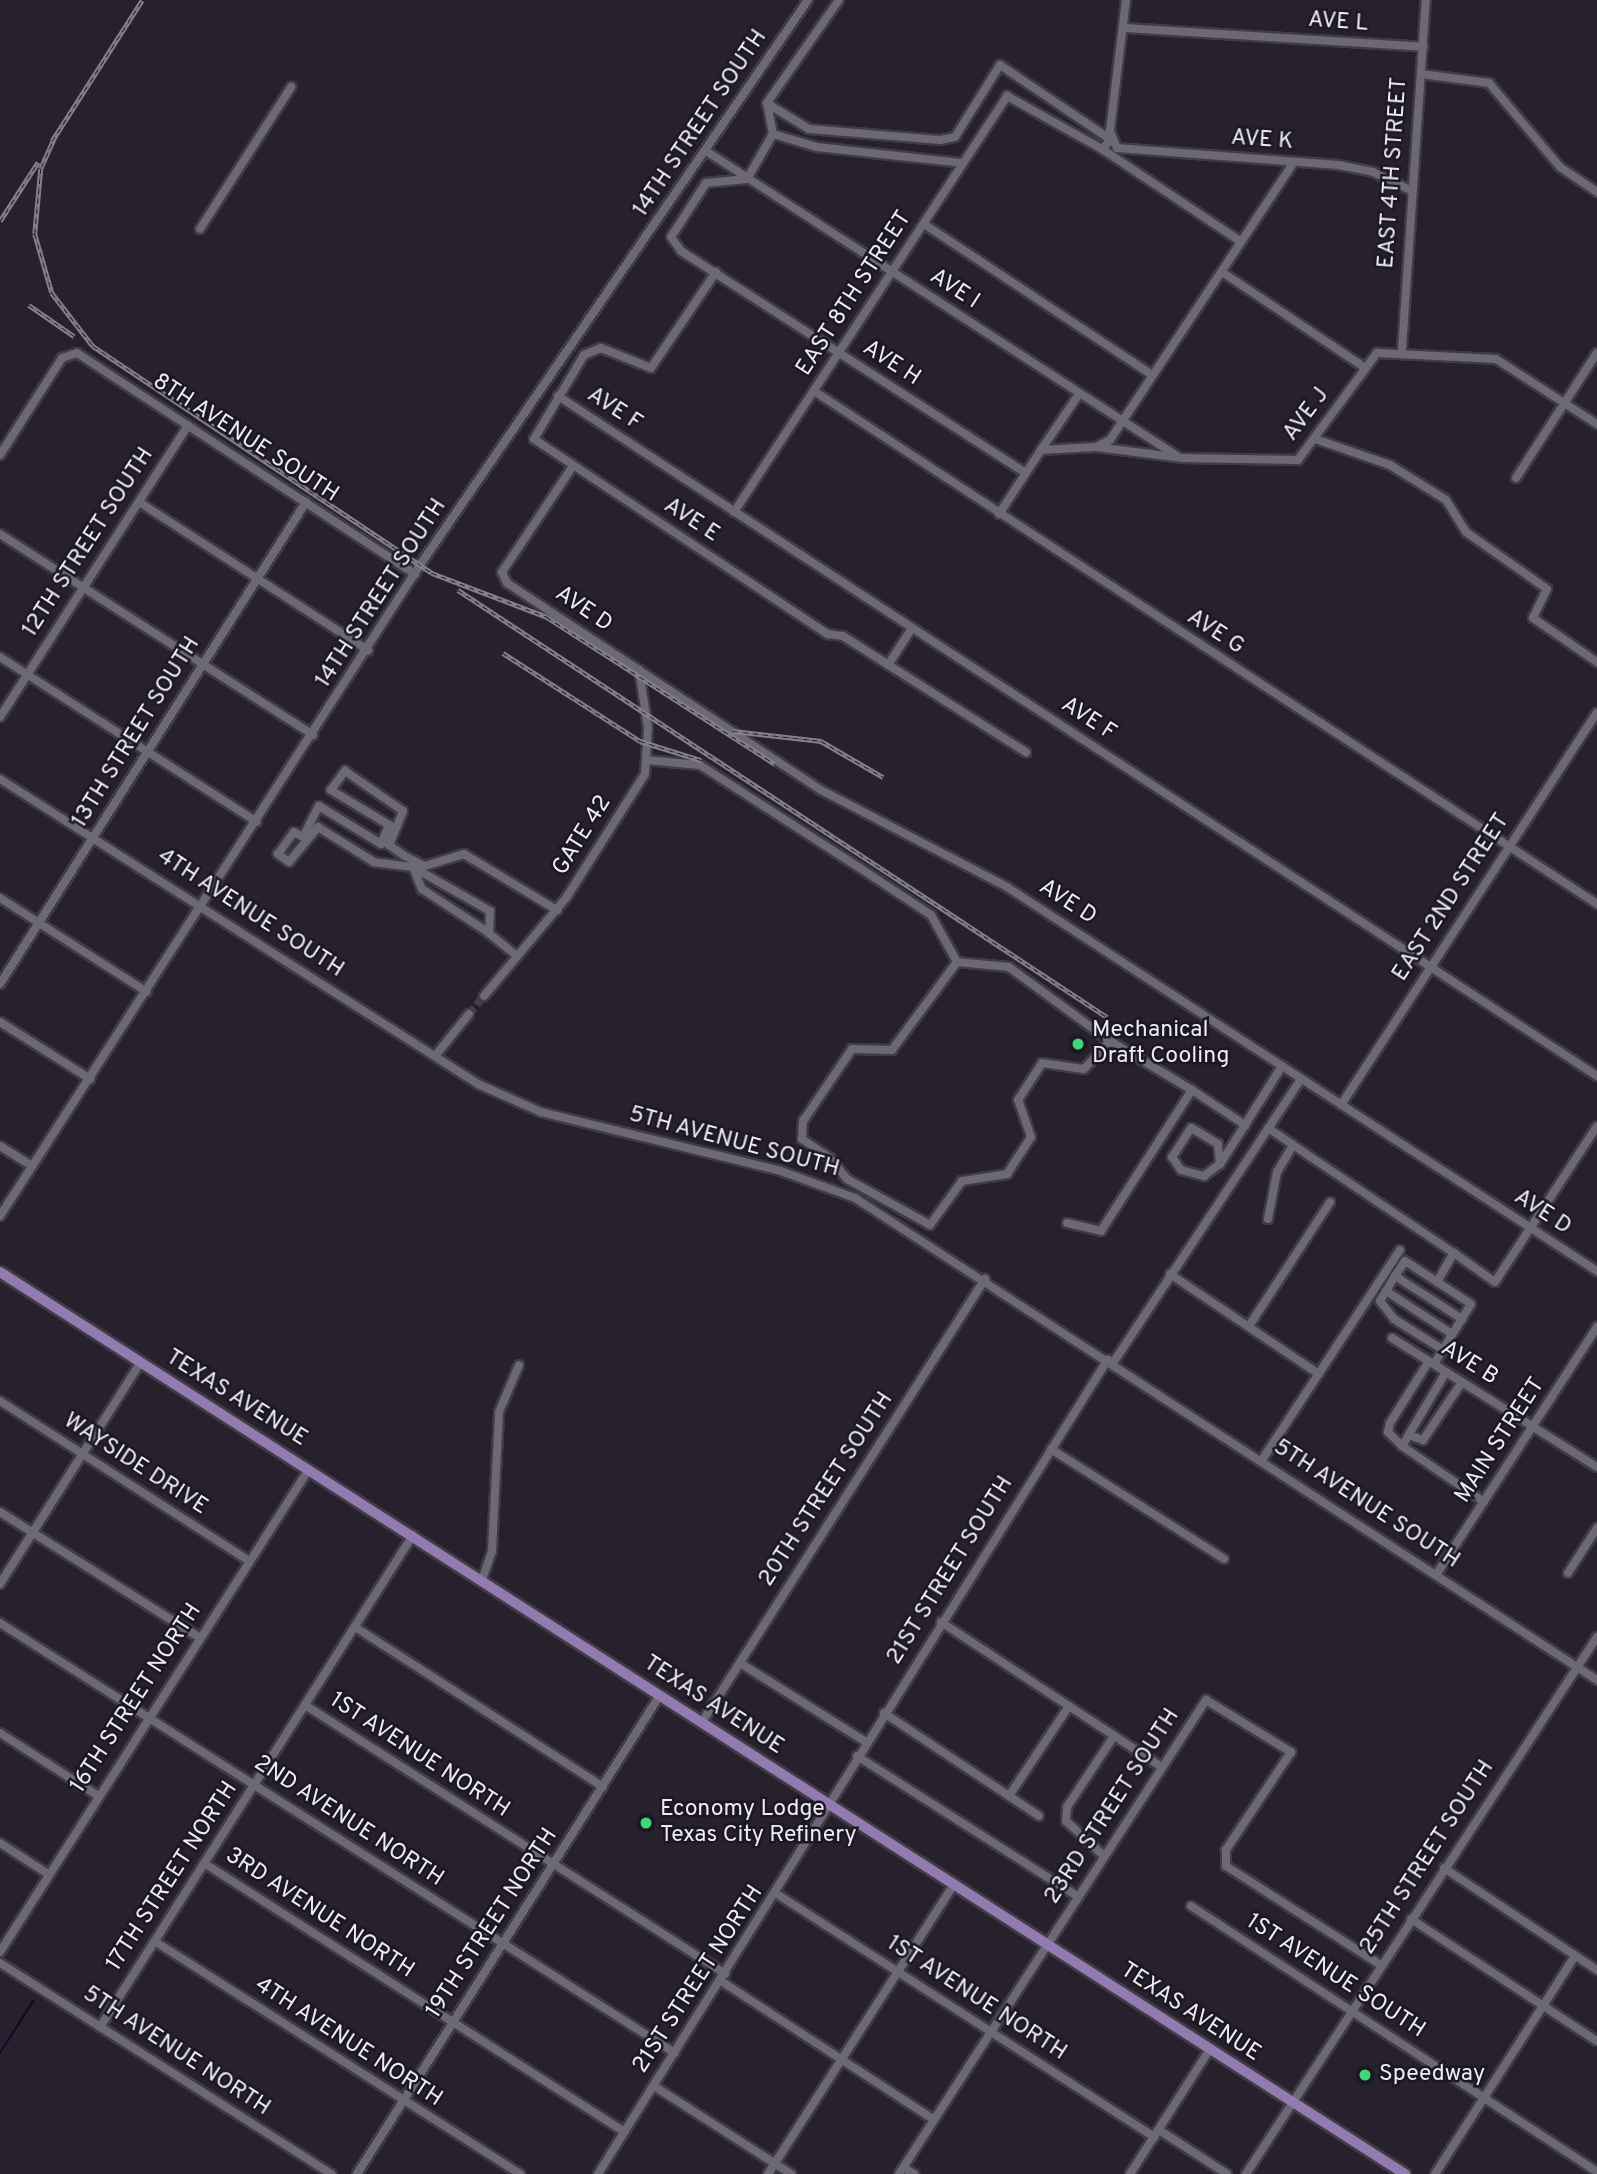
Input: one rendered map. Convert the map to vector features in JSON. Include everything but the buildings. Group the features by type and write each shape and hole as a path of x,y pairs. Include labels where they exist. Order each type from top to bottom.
{"main road":[{"name":"TEXAS AVENUE","path":"0,1272 1405,2174"}],"street":[{"name":"14TH STREET SOUTH","path":"0,1216 203,907 415,574 808,0"},
{"path":"747,179 773,134 767,103 839,0"},
{"path":"1126,0 1111,140 1102,149 1240,241"},
{"name":"EAST 4TH STREET","path":"1402,349 1410,190 1426,0"},
{"name":"AVE L","path":"1125,28 1423,47"},
{"name":"AVE K","path":"767,103 809,129 955,137 1000,65 1127,151 1294,162 1373,172 1410,190"},
{"path":"1421,74 1489,83 1560,167 1597,192"},
{"path":"200,229 291,87"},
{"name":"EAST 8TH STREET","path":"734,512 1007,96 1102,149"},
{"path":"773,134 817,147 963,163"},
{"name":"AVE I","path":"706,151 1182,458"},
{"path":"1096,447 1122,421 1294,162"},
{"name":"AVE H","path":"747,179 706,183 671,237 716,272 1025,473"},
{"path":"924,223 1152,375"},
{"path":"558,396 584,355 601,348 651,368 716,272"},
{"path":"1222,272 1364,367"},
{"name":"AVE J","path":"1041,450 1096,447 1182,458 1298,460 1318,440 1364,367 1377,353 1402,349 1496,359 1597,424"},
{"name":"8TH AVENUE SOUTH","path":"0,455 56,367 77,353 415,574"},
{"path":"1516,478 1597,353"},
{"name":"AVE G","path":"814,391 1597,904"},
{"path":"999,514 1079,394"},
{"name":"AVE E","path":"558,396 534,439 828,635 843,636 1026,752"},
{"name":"AVE F","path":"558,396 1597,1076"},
{"name":"12TH STREET SOUTH","path":"0,717 188,425"},
{"path":"1318,440 1391,465 1446,500 1466,532 1547,589 1533,618 1597,662"},
{"name":"AVE D","path":"573,467 502,572 507,583 821,790 1007,887 1597,1271"},
{"path":"139,502 368,650"},
{"name":"13TH STREET SOUTH","path":"0,984 306,502"},
{"path":"0,534 313,735"},
{"path":"888,665 912,628"},
{"path":"0,657 257,822"},
{"name":"GATE 42","path":"484,996 557,909 645,774 639,670"},
{"name":"EAST 2ND STREET","path":"1341,1105 1597,713"},
{"path":"646,760 699,765 829,847 931,915 957,962"},
{"path":"489,933 490,911 413,867 374,862 318,827 289,862 278,854 294,832 303,837 319,806 382,844 389,825 331,789 345,771 403,811 389,845 405,856 425,866 464,854 557,909"},
{"name":"4TH AVENUE SOUTH","path":"0,779 478,1084"},
{"path":"413,867 422,889 489,933 517,956"},
{"path":"0,898 147,992"},
{"path":"957,962 1009,967 1110,1041 1245,1125"},
{"path":"957,962 892,1051 852,1049 803,1121 802,1139 830,1158 847,1180 930,1225 962,1181 1007,1174 1031,1138 1018,1100 1042,1063 1084,1069 1110,1041"},
{"path":"435,1056 469,1014"},
{"path":"0,1022 89,1079"},
{"path":"1220,1164 1217,1144 1191,1128 1172,1157 1181,1170 1204,1176 1220,1164 1282,1066"},
{"name":"21ST STREET SOUTH","path":"831,1805 857,1756 1051,1448 1301,1079"},
{"name":"5TH AVENUE SOUTH","path":"478,1084 578,1122 829,1185 985,1279 1597,1680"},
{"path":"1067,1223 1101,1231 1192,1090"},
{"path":"1268,1128 1495,1282 1597,1126"},
{"path":"1268,1219 1278,1172 1293,1145"},
{"path":"0,1146 32,1166"},
{"path":"1249,1326 1330,1202"},
{"path":"1262,1460 1400,1250"},
{"path":"1437,1282 1454,1253"},
{"path":"1443,1350 1394,1319 1380,1301 1405,1261 1471,1304 1443,1350 1388,1432 1402,1447 1484,1502"},
{"path":"1170,1274 1319,1374"},
{"path":"1395,1276 1462,1319"},
{"name":"20TH STREET SOUTH","path":"702,1722 985,1279"},
{"path":"1385,1291 1452,1334"},
{"name":"MAIN STREET","path":"1436,1575 1596,1331"},
{"name":"AVE B","path":"1392,1338 1597,1467"},
{"path":"0,1584 141,1362"},
{"path":"482,1580 492,1551 499,1412 519,1365"},
{"path":"1402,1447 1446,1372"},
{"path":"1409,1434 1423,1440 1462,1381"},
{"name":"WAYSIDE DRIVE","path":"0,1401 249,1561"},
{"path":"1051,1448 1224,1559"},
{"name":"16TH STREET NORTH","path":"0,1952 309,1469"},
{"path":"0,1512 200,1638"},
{"path":"1569,1573 1597,1528"},
{"name":"17TH STREET NORTH","path":"100,2027 413,1535"},
{"path":"941,1622 1160,1766"},
{"name":"2ND AVENUE NORTH","path":"0,1623 675,2053"},
{"path":"355,1627 603,1787"},
{"name":"25TH STREET SOUTH","path":"1246,2174 1597,1637"},
{"path":"740,1662 866,1742"},
{"name":"19TH STREET NORTH","path":"357,2174 660,1695"},
{"name":"23RD STREET SOUTH","path":"902,2171 1160,1766 1206,1700 1291,1752 1226,1850 1226,1866 1381,1965"},
{"name":"1ST AVENUE NORTH","path":"305,1705 723,1978"},
{"path":"1009,1796 1069,1706"},
{"path":"884,1713 1039,1815"},
{"path":"0,1733 98,1796"},
{"path":"1104,1855 1066,1821 1067,1807 1114,1736"},
{"path":"857,1756 1077,1896"},
{"name":"21ST STREET NORTH","path":"598,2174 831,1805"},
{"path":"0,1843 48,1874"},
{"name":"3RD AVENUE NORTH","path":"204,1863 624,2132"},
{"path":"1444,1868 1597,1970"},
{"path":"768,2174 954,1884"},
{"name":"1ST AVENUE NORTH","path":"777,1894 991,2032 1227,2174"},
{"name":"1ST AVENUE SOUTH","path":"1191,1906 1597,2172"},
{"path":"1411,1919 1597,2040"},
{"name":"4TH AVENUE NORTH","path":"156,1942 520,2174"},
{"path":"1435,2174 1575,1956"},
{"name":"5TH AVENUE NORTH","path":"0,1963 331,2174"},
{"path":"723,1978 841,2060 934,2120"},
{"path":"1130,2174 1210,2049"},
{"path":"654,2086 791,2174"},
{"path":"902,2171 914,2174"}],"waterway":[{"path":"0,2053 33,2001"}],"tunnel":[{"path":"469,1014 484,996"}],"railway":[{"path":"52,141 142,0"},
{"path":"56,135 41,169 35,234 52,293 93,346 432,573 547,617 775,764"},
{"path":"0,221 38,162"},
{"path":"29,305 74,336"},
{"path":"458,590 1107,1017"},
{"path":"503,653 640,741 701,760"},
{"path":"733,731 821,741 883,777"}],"place":[{"name":"Mechanical Draft Cooling","path":"1078,1044"},
{"name":"Economy Lodge Texas City Refinery","path":"646,1823"},
{"name":"Speedway","path":"1365,2075"}]}
